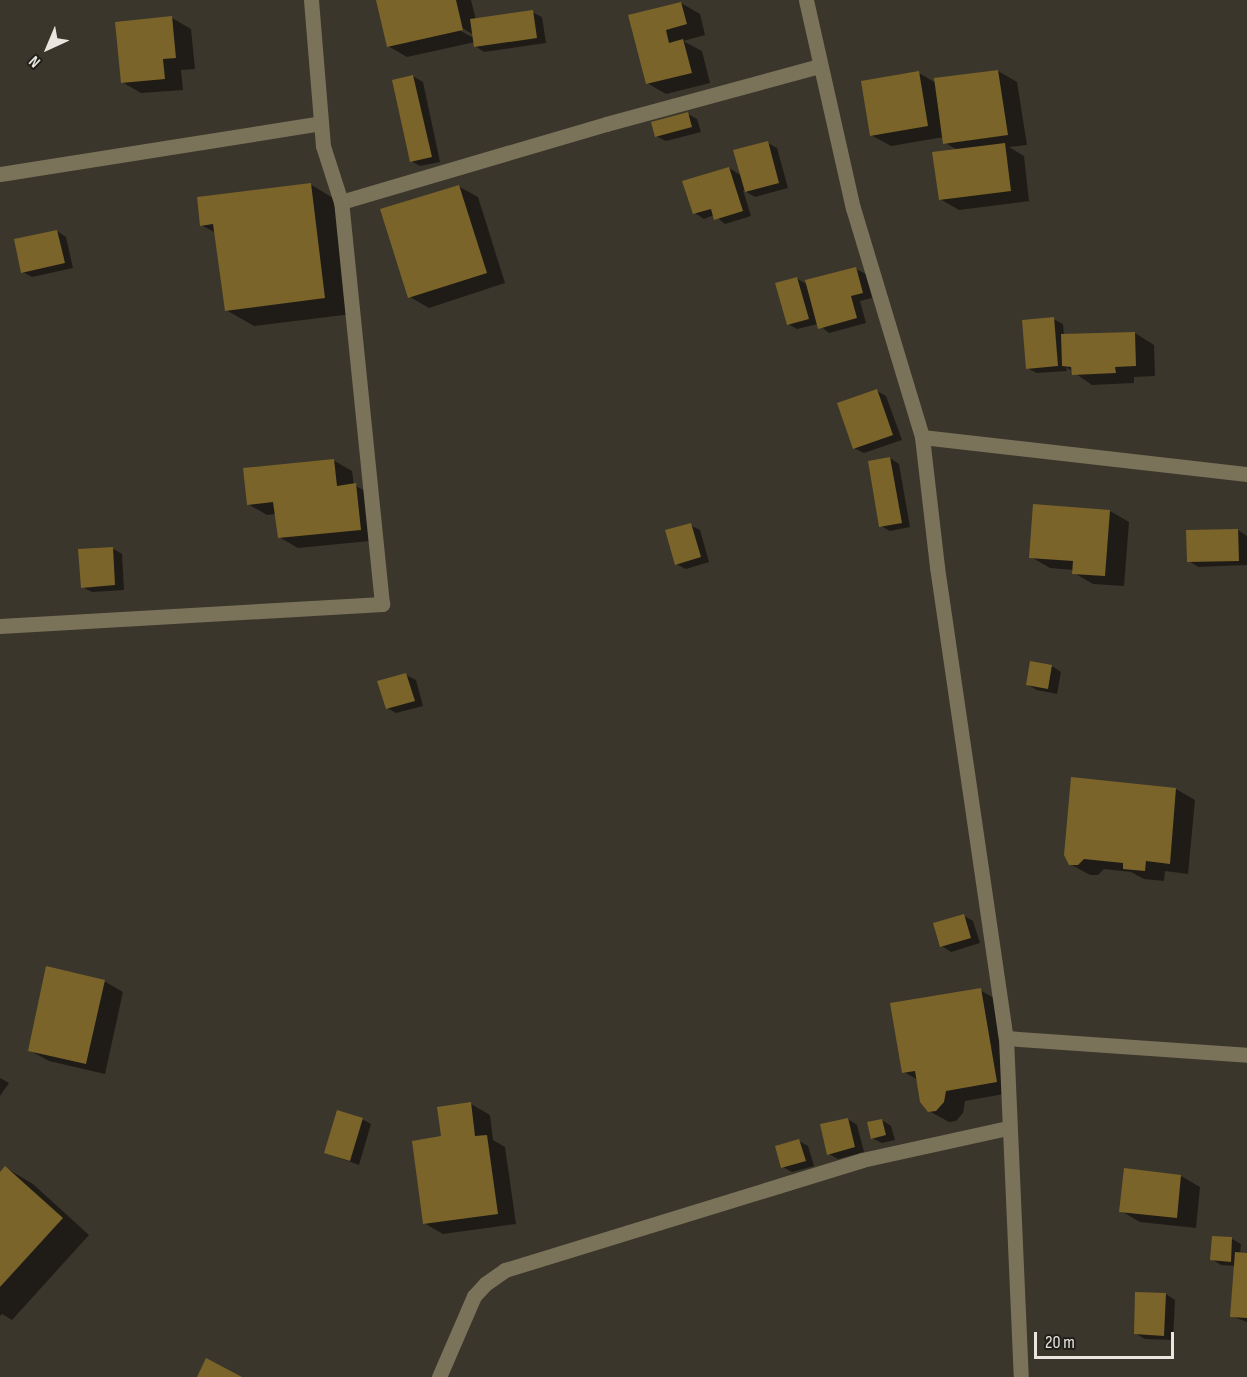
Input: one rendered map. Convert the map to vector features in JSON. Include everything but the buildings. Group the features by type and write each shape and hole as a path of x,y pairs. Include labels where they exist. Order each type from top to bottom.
{"street":[{"path":"0,626 382,604 341,202 323,146 311,0"},
{"path":"806,0 819,66 853,208 922,437 937,567 1006,1038 1008,1128 1017,1248 1021,1377"},
{"path":"341,202 606,124 819,66"},
{"path":"0,174 321,123"},
{"path":"922,437 1247,474"},
{"path":"1006,1038 1247,1055"},
{"path":"439,1377 474,1296 485,1284 505,1270 862,1160 1008,1128"}]}
